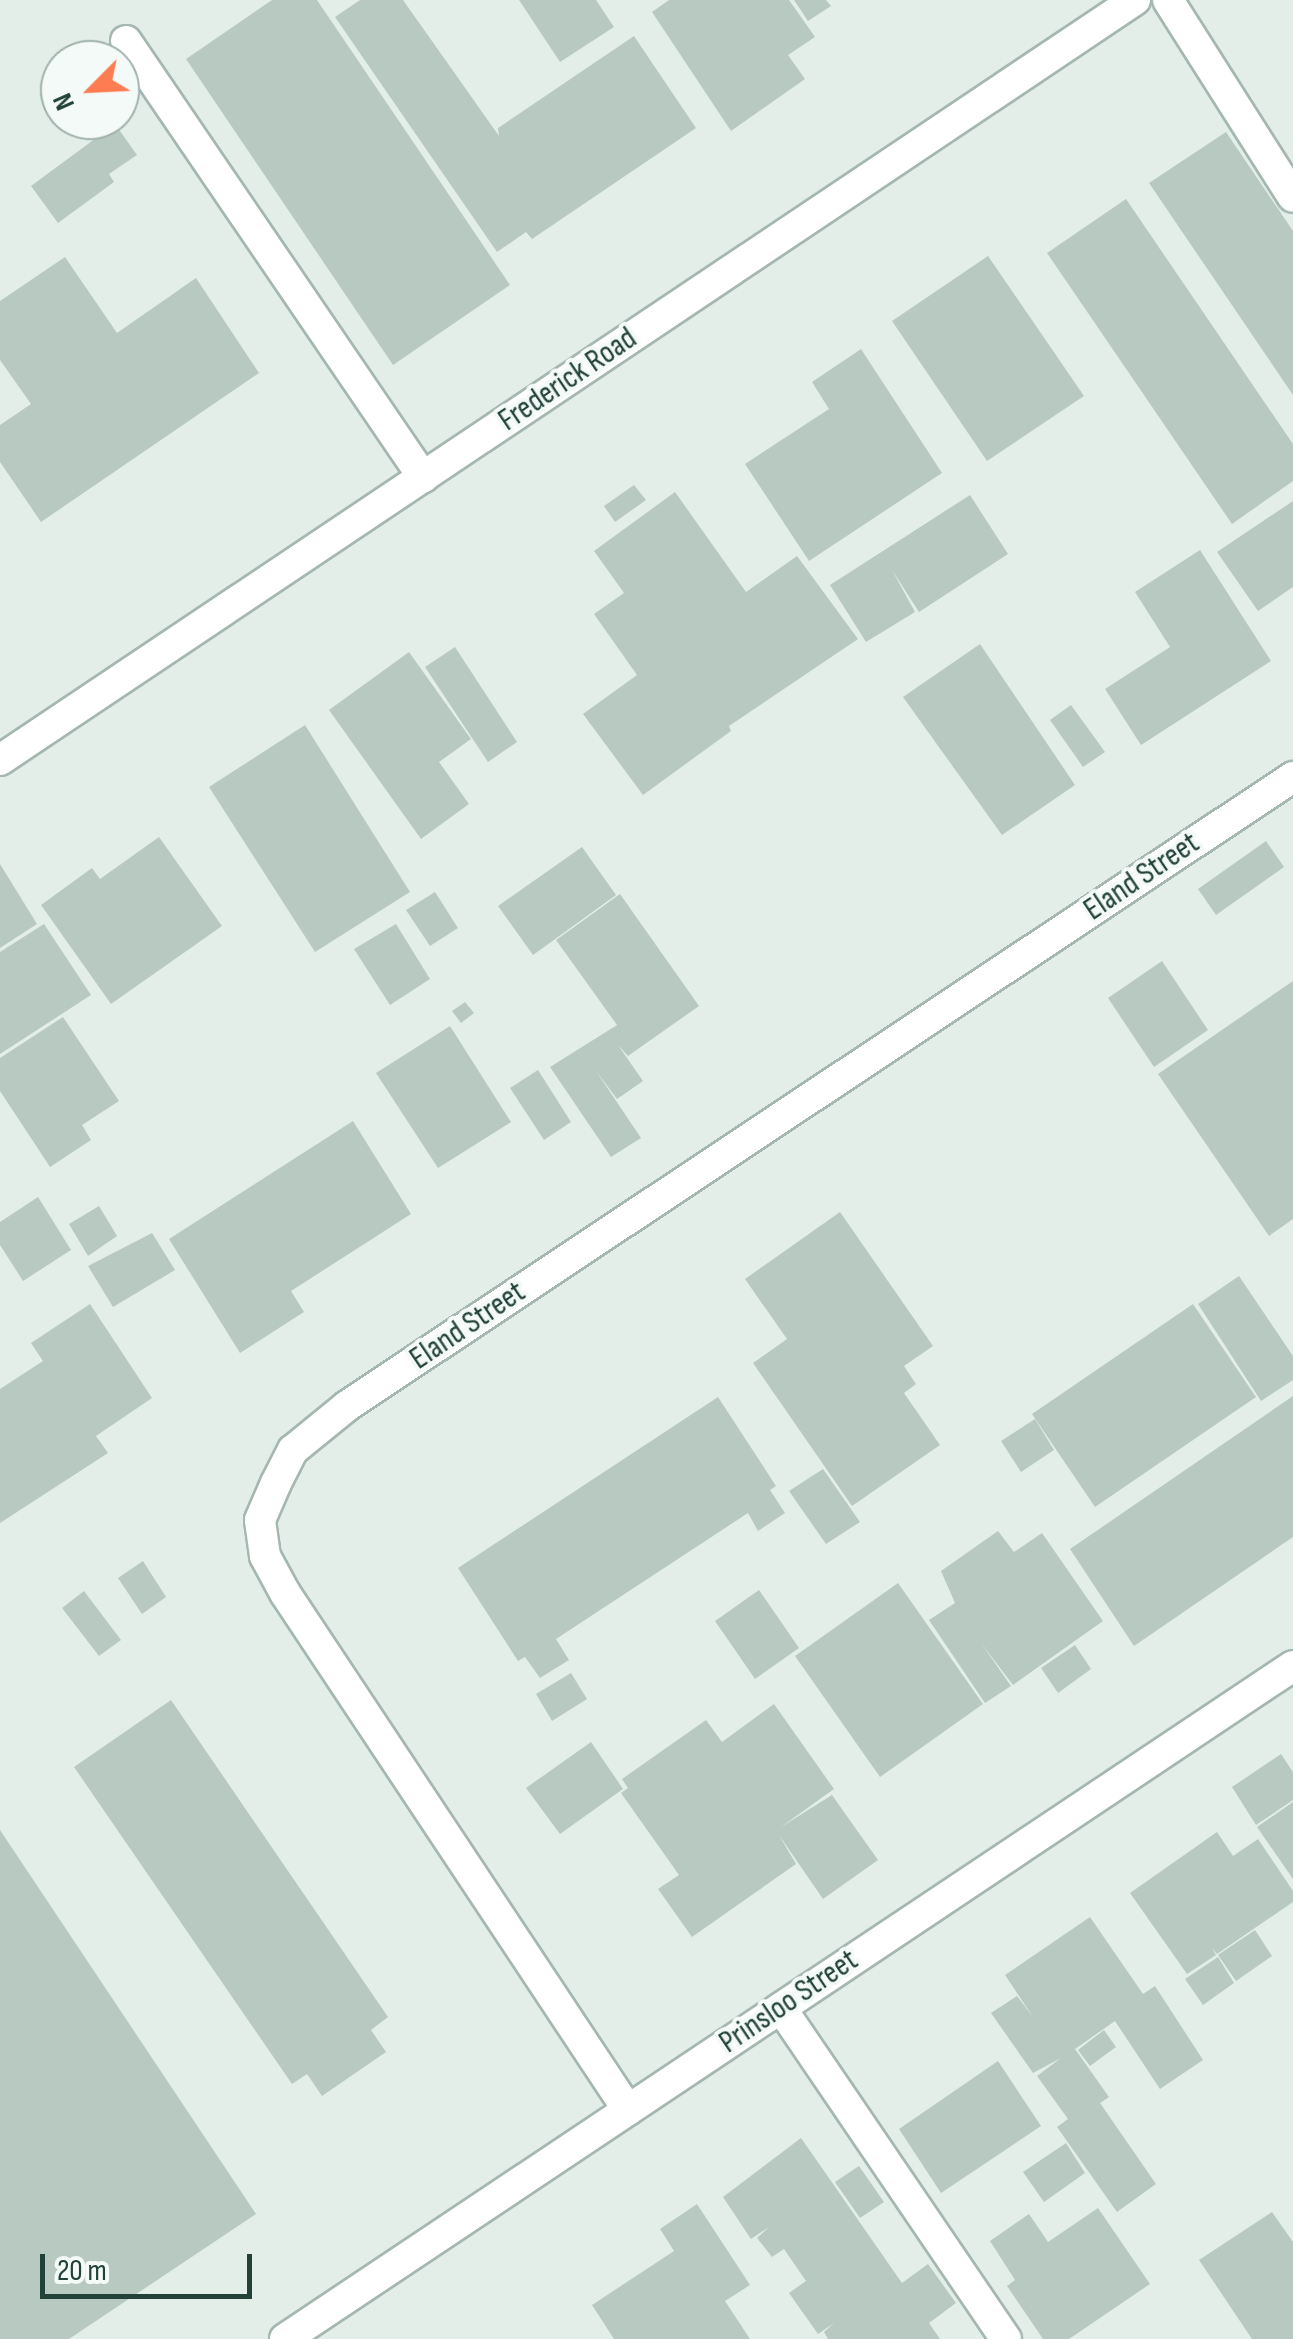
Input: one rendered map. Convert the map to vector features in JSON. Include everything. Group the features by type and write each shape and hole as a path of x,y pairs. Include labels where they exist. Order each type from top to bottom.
{"street":[{"name":"Frederick Road","path":"0,760 1135,0"},
{"path":"1168,0 1293,197"},
{"path":"140,62 422,477"},
{"name":"Eland Street","path":"628,2110 286,1594 265,1556 260,1520 276,1483 294,1450 347,1406 1293,777"},
{"name":"Prinsloo Street","path":"286,2339 1293,1666"},
{"path":"780,2008 1006,2339"}],"building":[{"path":"272,0 317,0 510,285 393,365 186,59"},
{"path":"360,0 403,0 499,136 498,128 634,36 696,128 532,239 526,232 497,252 335,17"},
{"path":"519,0 596,0 614,27 560,62"},
{"path":"669,0 789,0 815,37 788,55 805,79 731,131 652,12"},
{"path":"794,0 826,0 831,6 808,21"},
{"path":"1226,132 1293,231 1293,395 1149,183"},
{"path":"93,140 126,140 137,155 109,174 114,182 58,223 31,186"},
{"path":"1126,199 1293,444 1293,481 1232,524 1047,253"},
{"path":"988,256 1084,396 987,461 892,321"},
{"path":"65,257 117,333 196,278 259,373 41,522 0,462 0,425 31,404 0,360 0,301"},
{"path":"861,349 942,473 809,561 745,464 829,409 812,382"},
{"path":"634,485 646,500 615,522 604,506"},
{"path":"675,492 746,592 797,556 858,639 729,726 731,731 643,795 583,714 637,675 594,614 624,593 594,551"},
{"path":"970,495 1008,554 919,612 892,570 915,612 866,642 830,585"},
{"path":"1293,501 1293,587 1258,611 1217,552"},
{"path":"1200,550 1271,661 1141,745 1105,689 1170,647 1135,592"},
{"path":"980,644 1075,785 1002,835 903,697"},
{"path":"455,647 517,742 488,762 425,667"},
{"path":"409,652 471,739 439,762 469,804 421,839 329,710"},
{"path":"1071,705 1105,752 1083,767 1050,720"},
{"path":"305,725 410,892 315,952 209,787"},
{"path":"159,837 222,926 111,1004 41,905 92,868 100,879"},
{"path":"1266,841 1284,867 1216,915 1198,889"},
{"path":"582,847 616,895 533,955 498,906"},
{"path":"0,864 37,924 0,948"},
{"path":"435,892 458,928 430,946 406,910"},
{"path":"620,894 699,1006 628,1056 618,1045 643,1081 617,1099 596,1071 641,1138 611,1157 550,1067 617,1025 556,940"},
{"path":"44,924 91,995 0,1054 0,952"},
{"path":"396,924 430,979 390,1005 354,949"},
{"path":"1162,961 1208,1030 1154,1067 1108,998"},
{"path":"1293,981 1293,1219 1269,1236 1158,1074"},
{"path":"465,1002 474,1013 461,1023 452,1011"},
{"path":"63,1017 119,1101 82,1125 91,1140 50,1167 0,1091 0,1058"},
{"path":"450,1026 511,1122 438,1168 376,1073"},
{"path":"538,1070 571,1122 544,1140 510,1088"},
{"path":"353,1121 411,1214 291,1291 304,1312 240,1353 169,1239"},
{"path":"38,1197 71,1250 23,1281 0,1245 0,1222"},
{"path":"99,1206 117,1236 88,1256 69,1224"},
{"path":"840,1212 933,1346 904,1366 916,1384 904,1393 940,1445 852,1506 753,1363 787,1339 745,1279"},
{"path":"152,1233 175,1270 113,1307 88,1266"},
{"path":"1239,1276 1293,1356 1293,1380 1261,1401 1198,1304"},
{"path":"90,1304 152,1398 96,1436 108,1453 0,1523 0,1389 43,1361 31,1343"},
{"path":"1193,1304 1256,1397 1095,1507 1032,1414"},
{"path":"1293,1396 1293,1537 1134,1646 1070,1549"},
{"path":"718,1397 776,1486 770,1490 785,1513 758,1531 748,1513 556,1639 569,1660 540,1678 525,1657 518,1661 458,1568"},
{"path":"1035,1419 1054,1450 1021,1472 1001,1441"},
{"path":"823,1469 860,1522 826,1544 789,1491"},
{"path":"998,1531 1014,1552 1042,1533 1103,1621 1013,1685 981,1643 1011,1686 985,1703 929,1620 955,1603 941,1571"},
{"path":"143,1561 166,1597 142,1614 118,1578"},
{"path":"898,1583 983,1704 880,1777 795,1656"},
{"path":"759,1590 799,1648 755,1679 715,1621"},
{"path":"84,1591 121,1640 99,1656 62,1608"},
{"path":"1075,1645 1091,1669 1058,1693 1041,1668"},
{"path":"571,1673 587,1699 552,1721 536,1694"},
{"path":"171,1700 388,2017 371,2030 386,2052 322,2096 307,2074 292,2084 74,1767"},
{"path":"774,1704 834,1789 781,1827 832,1795 878,1860 823,1899 779,1835 796,1864 692,1937 658,1889 679,1875 621,1793 628,1788 622,1779 706,1720 722,1742"},
{"path":"591,1742 623,1789 560,1834 526,1788"},
{"path":"1281,1754 1293,1772 1293,1800 1256,1825 1232,1787"},
{"path":"1293,1802 1293,1879 1257,1827"},
{"path":"0,1830 256,2214 69,2339 0,2339"},
{"path":"1217,1832 1233,1856 1258,1839 1293,1891 1293,1902 1217,1954 1212,1948 1216,1955 1187,1974 1130,1893"},
{"path":"1090,1917 1143,1994 1155,1986 1203,2060 1160,2089 1115,2021 1075,2049 1109,2097 1100,2103 1156,2184 1117,2212 1057,2127 1068,2119 1037,2076 1061,2058 1033,2073 991,2013 1017,1996 1033,2017 1005,1975"},
{"path":"1255,1930 1272,1956 1236,1981 1218,1955"},
{"path":"1218,1957 1234,1983 1203,2005 1185,1979"},
{"path":"1104,2030 1116,2047 1090,2066 1078,2050"},
{"path":"998,2061 1041,2126 941,2193 899,2129"},
{"path":"801,2138 902,2283 928,2264 956,2303 929,2323 940,2339 828,2339 824,2332 834,2323 818,2334 789,2293 806,2281 784,2249 772,2257 757,2238 769,2227 751,2239 723,2197"},
{"path":"1066,2143 1085,2173 1044,2202 1023,2172"},
{"path":"859,2166 884,2202 860,2218 835,2182"},
{"path":"697,2204 750,2285 725,2301 750,2339 614,2339 592,2305 674,2251 660,2229"},
{"path":"1098,2208 1150,2284 1069,2339 1043,2339 1007,2286 1015,2280 990,2241 1029,2214 1048,2242"},
{"path":"1272,2212 1293,2242 1293,2339 1252,2339 1199,2260"}]}
